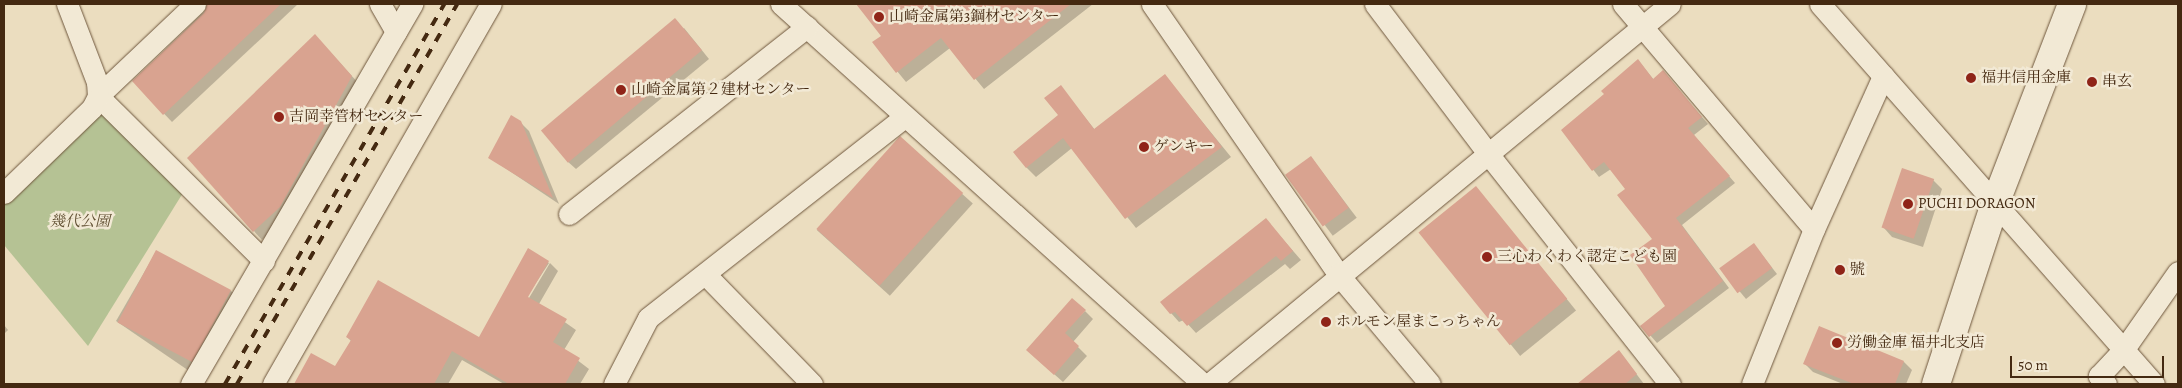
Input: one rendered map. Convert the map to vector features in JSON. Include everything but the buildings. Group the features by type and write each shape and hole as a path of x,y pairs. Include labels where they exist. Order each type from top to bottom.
{"street":[{"path":"67,4 97,82 98,96 264,261"},
{"path":"4,193 92,108 98,96 195,4"},
{"path":"380,4 396,32"},
{"path":"191,384 412,4"},
{"path":"273,384 491,4"},
{"path":"781,4 904,117 1203,384"},
{"path":"1152,4 1338,274 1430,384"},
{"path":"1375,4 1489,155 1670,384"},
{"path":"1623,4 1814,229"},
{"path":"1208,384 1338,274 1489,155 1641,26 1670,4"},
{"path":"1820,4 2154,384"},
{"path":"1936,384 1995,204 2072,4"},
{"path":"569,214 807,27"},
{"path":"1752,384 1814,229 1883,76"},
{"path":"619,382 648,318 706,275 904,117"},
{"path":"2106,384 2099,376 2124,349 2178,272"},
{"path":"706,275 812,384"}],"green space":[{"name":"幾代公園","path":"100,105 186,188 88,346 4,245 4,197"}],"railway":[{"path":"225,384 444,4"},
{"path":"237,384 457,4"}],"place":[{"name":"山崎金属第3鋼材センター","path":"879,17"},
{"name":"福井信用金庫","path":"1971,78"},
{"name":"串玄","path":"2092,82"},
{"name":"山崎金属第２建材センター","path":"621,90"},
{"name":"吉岡幸管材センター","path":"279,117"},
{"name":"ゲンキー","path":"1144,147"},
{"name":"PUCHI DORAGON","path":"1908,204"},
{"name":"三心わくわく認定こども園","path":"1487,257"},
{"name":"號","path":"1840,270"},
{"name":"ホルモン屋まこっちゃん","path":"1326,322"},
{"name":"労働金庫 福井北支店","path":"1837,343"}]}
